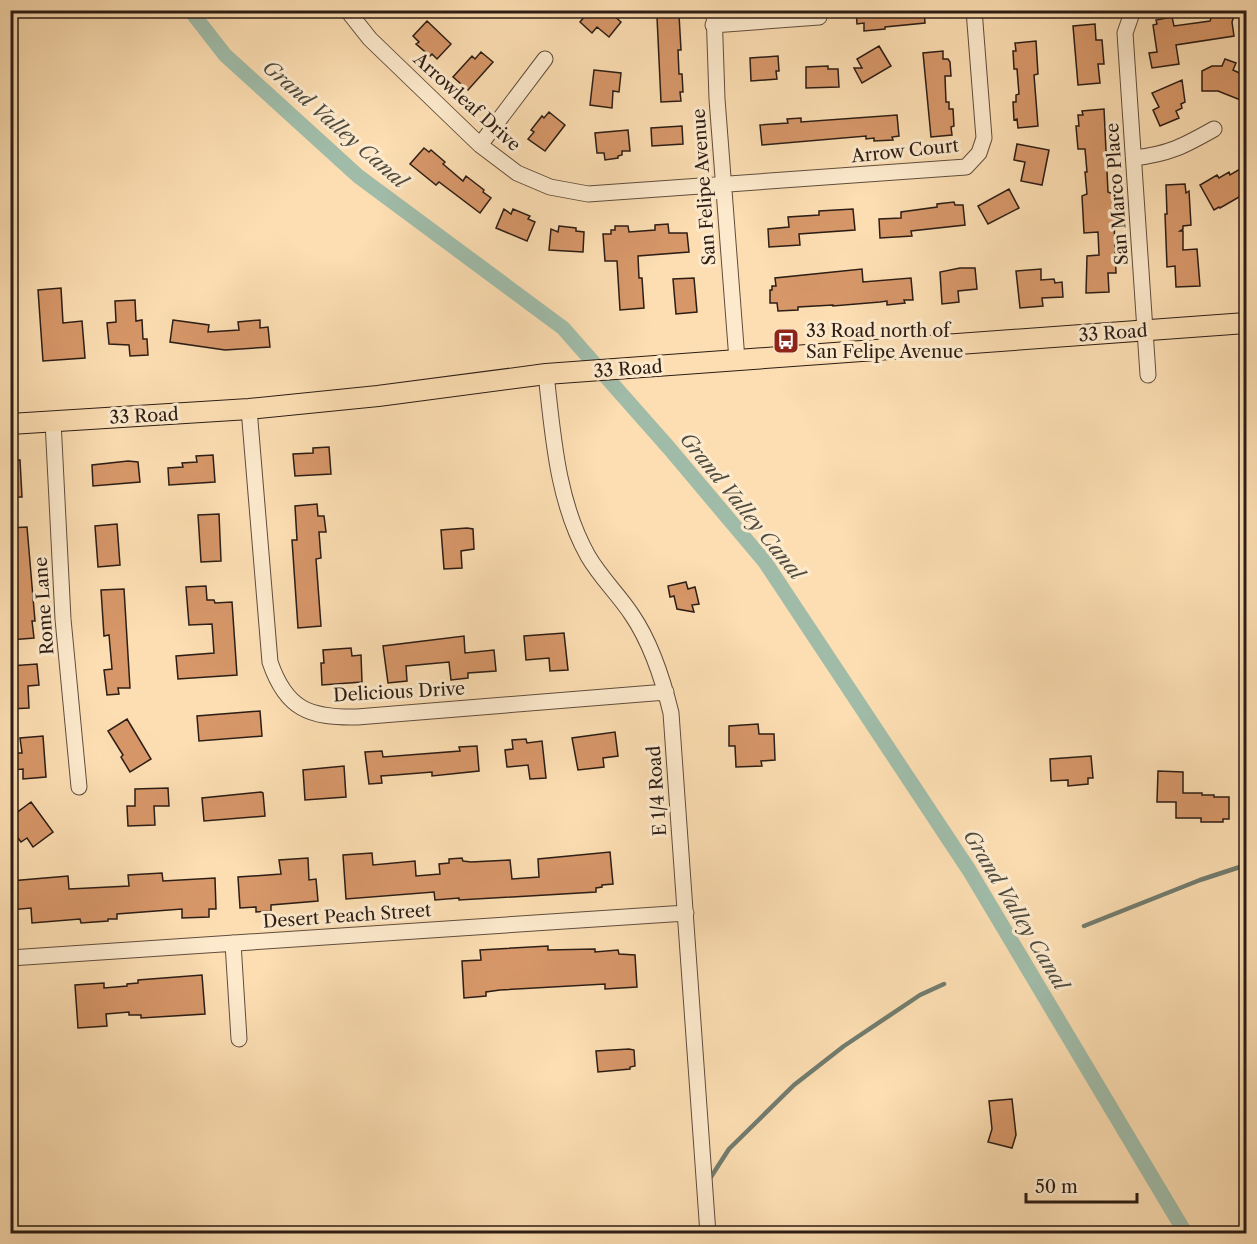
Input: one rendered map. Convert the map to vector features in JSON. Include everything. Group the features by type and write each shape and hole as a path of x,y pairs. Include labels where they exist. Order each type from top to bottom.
{"main road":[{"name":"33 Road","path":"10,424 249,409 378,396 546,374 1246,323"}],"street":[{"name":"Arrowleaf Drive","path":"347,10 370,39 480,145 517,173 550,187 588,194 723,184"},
{"name":"Arrow Court","path":"723,184 966,167 979,153 984,138 974,10"},
{"name":"San Marco Place","path":"1133,10 1125,33 1148,375"},
{"path":"714,18 819,17"},
{"name":"San Felipe Avenue","path":"714,18 723,184 737,360"},
{"path":"480,145 545,59"},
{"path":"1134,158 1156,156 1179,149 1214,129"},
{"name":"E 1/4 Road","path":"546,374 556,454 570,516 589,557 633,616 650,650 666,692 671,713 708,1233"},
{"name":"Delicious Drive","path":"249,409 270,662 280,688 289,699 302,708 320,715 357,717 666,692"},
{"name":"Rome Lane","path":"53,421 63,619 79,788"},
{"name":"Desert Peach Street","path":"10,958 686,913"},
{"path":"233,943 239,1039"}],"building":[{"path":"590,10 608,10 621,22 609,37 597,27 592,33 580,22"},
{"path":"856,10 924,10 925,23 864,31 864,23 857,24"},
{"path":"1214,10 1230,10 1228,14 1234,16 1232,22 1234,36 1176,45 1179,64 1152,68 1149,53 1157,52 1153,25 1157,24 1156,20 1172,17 1174,26 1210,21"},
{"path":"679,15 681,50 678,50 679,74 682,74 683,92 680,92 681,101 661,102 657,17"},
{"path":"427,21 451,44 437,59 416,44 419,42 413,36"},
{"path":"1095,24 1096,40 1102,40 1104,64 1098,64 1100,83 1078,85 1073,26"},
{"path":"1036,41 1038,74 1034,75 1038,126 1018,128 1017,119 1014,120 1013,102 1016,102 1016,95 1019,94 1013,51 1016,51 1015,43"},
{"path":"879,46 891,66 862,83 854,68 862,68 857,59"},
{"path":"943,51 943,59 948,59 950,62 951,76 945,76 946,102 949,102 949,109 953,109 954,126 951,127 952,135 931,137 923,53"},
{"path":"481,52 493,62 468,90 453,77 472,56 475,59"},
{"path":"778,56 777,79 751,81 750,58"},
{"path":"1225,59 1236,63 1233,70 1246,76 1246,93 1243,101 1218,91 1202,91 1202,71 1212,66 1222,66"},
{"path":"828,66 828,69 838,69 839,87 806,88 806,67"},
{"path":"594,70 621,73 619,92 613,91 612,108 590,105"},
{"path":"1182,80 1185,102 1181,104 1182,108 1176,111 1179,118 1160,126 1153,110 1159,107 1152,93"},
{"path":"1104,109 1108,192 1113,194 1116,273 1108,273 1109,292 1086,293 1087,256 1099,255 1098,232 1084,233 1082,196 1087,194 1085,172 1087,172 1085,149 1078,149 1076,126 1079,126 1078,115 1083,115 1082,111"},
{"path":"549,112 565,125 545,151 528,139 534,132 531,130 542,116 544,118"},
{"path":"897,115 899,136 892,137 893,140 874,141 874,138 866,139 866,136 762,145 760,125 788,123 787,119 801,118 801,122"},
{"path":"682,126 683,144 652,146 651,128"},
{"path":"628,130 630,151 622,151 622,155 618,158 605,160 604,153 597,153 595,133"},
{"path":"1017,144 1049,150 1042,185 1021,181 1025,162 1014,160"},
{"path":"424,148 429,152 431,150 463,181 466,176 491,198 480,213 439,182 436,185 410,164"},
{"path":"1240,169 1246,180 1246,193 1214,210 1200,185 1217,175 1219,178"},
{"path":"1185,184 1186,193 1189,191 1191,225 1183,226 1180,231 1183,231 1183,250 1197,249 1200,286 1176,287 1175,266 1167,267 1166,185"},
{"path":"1009,189 1019,208 988,224 978,206"},
{"path":"954,202 955,205 963,205 965,225 911,231 912,236 880,238 879,219 901,218 901,212"},
{"path":"504,209 511,214 513,209 530,216 528,219 535,222 527,241 496,228"},
{"path":"853,209 855,230 799,234 800,245 769,247 768,229 789,227 788,217 819,215 819,211"},
{"path":"668,224 669,233 687,233 689,252 638,256 644,308 620,310 617,261 605,261 603,234 611,234 615,226 628,226 629,232 655,230 655,225"},
{"path":"559,226 576,228 576,231 584,232 583,252 549,250 551,229 558,232"},
{"path":"975,268 977,289 958,291 959,302 942,304 940,272"},
{"path":"862,269 863,282 911,278 913,300 887,305 887,301 798,307 798,310 778,311 777,303 770,303 770,290 772,286 776,286 775,278"},
{"path":"1041,269 1041,280 1054,279 1055,283 1062,282 1063,297 1042,298 1043,306 1020,308 1016,271"},
{"path":"694,278 697,312 676,314 673,279"},
{"path":"61,288 63,323 82,321 85,358 43,361 38,290"},
{"path":"135,300 136,321 142,320 143,339 147,339 148,355 130,356 129,345 109,344 107,323 116,322 115,301"},
{"path":"173,320 209,325 208,332 239,330 238,322 260,320 260,328 268,327 270,347 225,350 170,342"},
{"path":"329,447 331,474 295,476 293,454 313,453 313,448"},
{"path":"213,455 215,482 169,485 168,468 183,467 182,463 197,462 196,456"},
{"path":"10,460 20,460 22,497 10,497"},
{"path":"138,462 140,482 93,486 92,465"},
{"path":"317,504 318,516 324,516 326,532 319,532 321,558 316,559 321,626 298,628 292,540 297,540 295,506"},
{"path":"219,514 221,561 201,562 198,515"},
{"path":"117,524 120,565 98,567 95,526"},
{"path":"27,527 35,621 32,621 34,638 10,640 10,528"},
{"path":"473,529 474,549 461,551 462,568 444,569 441,530"},
{"path":"686,582 688,589 695,587 699,604 692,605 694,612 677,609 674,596 670,597 668,586"},
{"path":"206,586 207,600 214,600 215,603 232,602 237,675 178,679 176,656 214,653 212,624 189,625 186,587"},
{"path":"124,589 130,688 118,688 119,694 107,695 104,670 112,669 109,635 104,636 101,590"},
{"path":"564,633 568,670 550,671 549,658 526,660 524,636"},
{"path":"464,636 465,653 494,650 496,671 468,673 468,678 451,680 449,662 406,666 407,681 388,683 383,646"},
{"path":"351,648 352,656 361,655 362,682 322,685 323,650"},
{"path":"37,664 39,685 28,686 29,708 10,709 10,666"},
{"path":"260,711 262,736 199,741 197,716"},
{"path":"127,719 151,759 130,772 121,757 123,755 108,731"},
{"path":"758,724 759,734 774,734 775,760 761,761 762,766 736,767 735,746 729,746 729,726"},
{"path":"615,732 618,756 603,758 604,767 578,770 572,738"},
{"path":"43,736 46,777 23,779 23,769 13,770 12,753 22,753 20,738"},
{"path":"526,739 527,743 542,741 546,778 530,779 528,765 507,767 505,750 513,749 512,740"},
{"path":"477,746 479,771 432,776 432,772 381,776 382,783 369,784 365,752 382,751 383,757 460,751 459,747"},
{"path":"1091,756 1093,778 1088,778 1088,784 1068,786 1068,780 1051,781 1050,759"},
{"path":"344,766 346,797 305,800 303,770"},
{"path":"1158,771 1183,772 1183,793 1229,797 1229,819 1223,819 1223,822 1201,822 1201,818 1176,818 1176,802 1157,802"},
{"path":"168,788 169,806 154,806 155,825 128,826 127,806 135,806 135,789"},
{"path":"263,793 265,816 204,821 202,798"},
{"path":"31,802 53,832 33,847 27,838 21,842 11,829 17,825 11,817"},
{"path":"610,852 613,884 602,885 596,888 596,892 435,900 434,892 346,899 343,855 372,853 373,865 415,861 416,876 440,874 439,864 449,863 449,859 462,858 463,861 471,862 510,860 512,879 539,877 538,859"},
{"path":"308,858 309,880 316,879 318,901 271,905 271,911 256,912 256,907 240,908 238,877 281,874 279,860"},
{"path":"162,873 163,881 215,878 216,909 209,909 209,917 182,918 182,909 117,914 117,919 81,923 80,919 32,923 31,908 10,910 10,881 68,876 69,889 129,886 128,875"},
{"path":"548,946 548,950 595,949 595,952 618,950 619,954 635,955 637,987 605,989 605,984 500,990 486,992 486,996 464,998 462,961 481,960 480,950"},
{"path":"202,975 205,1014 141,1018 141,1015 129,1015 129,1012 106,1014 107,1026 78,1028 75,985 104,983 104,988 127,986 127,984 138,983 138,980"},
{"path":"634,1050 635,1066 630,1069 598,1072 596,1051"},
{"path":"1012,1099 1016,1135 1012,1148 988,1142 992,1129 989,1101"}],"waterway":[{"name":"Grand Valley Canal","path":"190,10 225,55 358,176 563,328 669,448 765,562 969,870 1186,1234"},
{"path":"1084,926 1200,880 1246,865"},
{"path":"709,1180 729,1149 794,1085 844,1046 920,995 944,984"}],"place":[{"name":"33 Road north of San Felipe Avenue","path":"786,341"}]}
